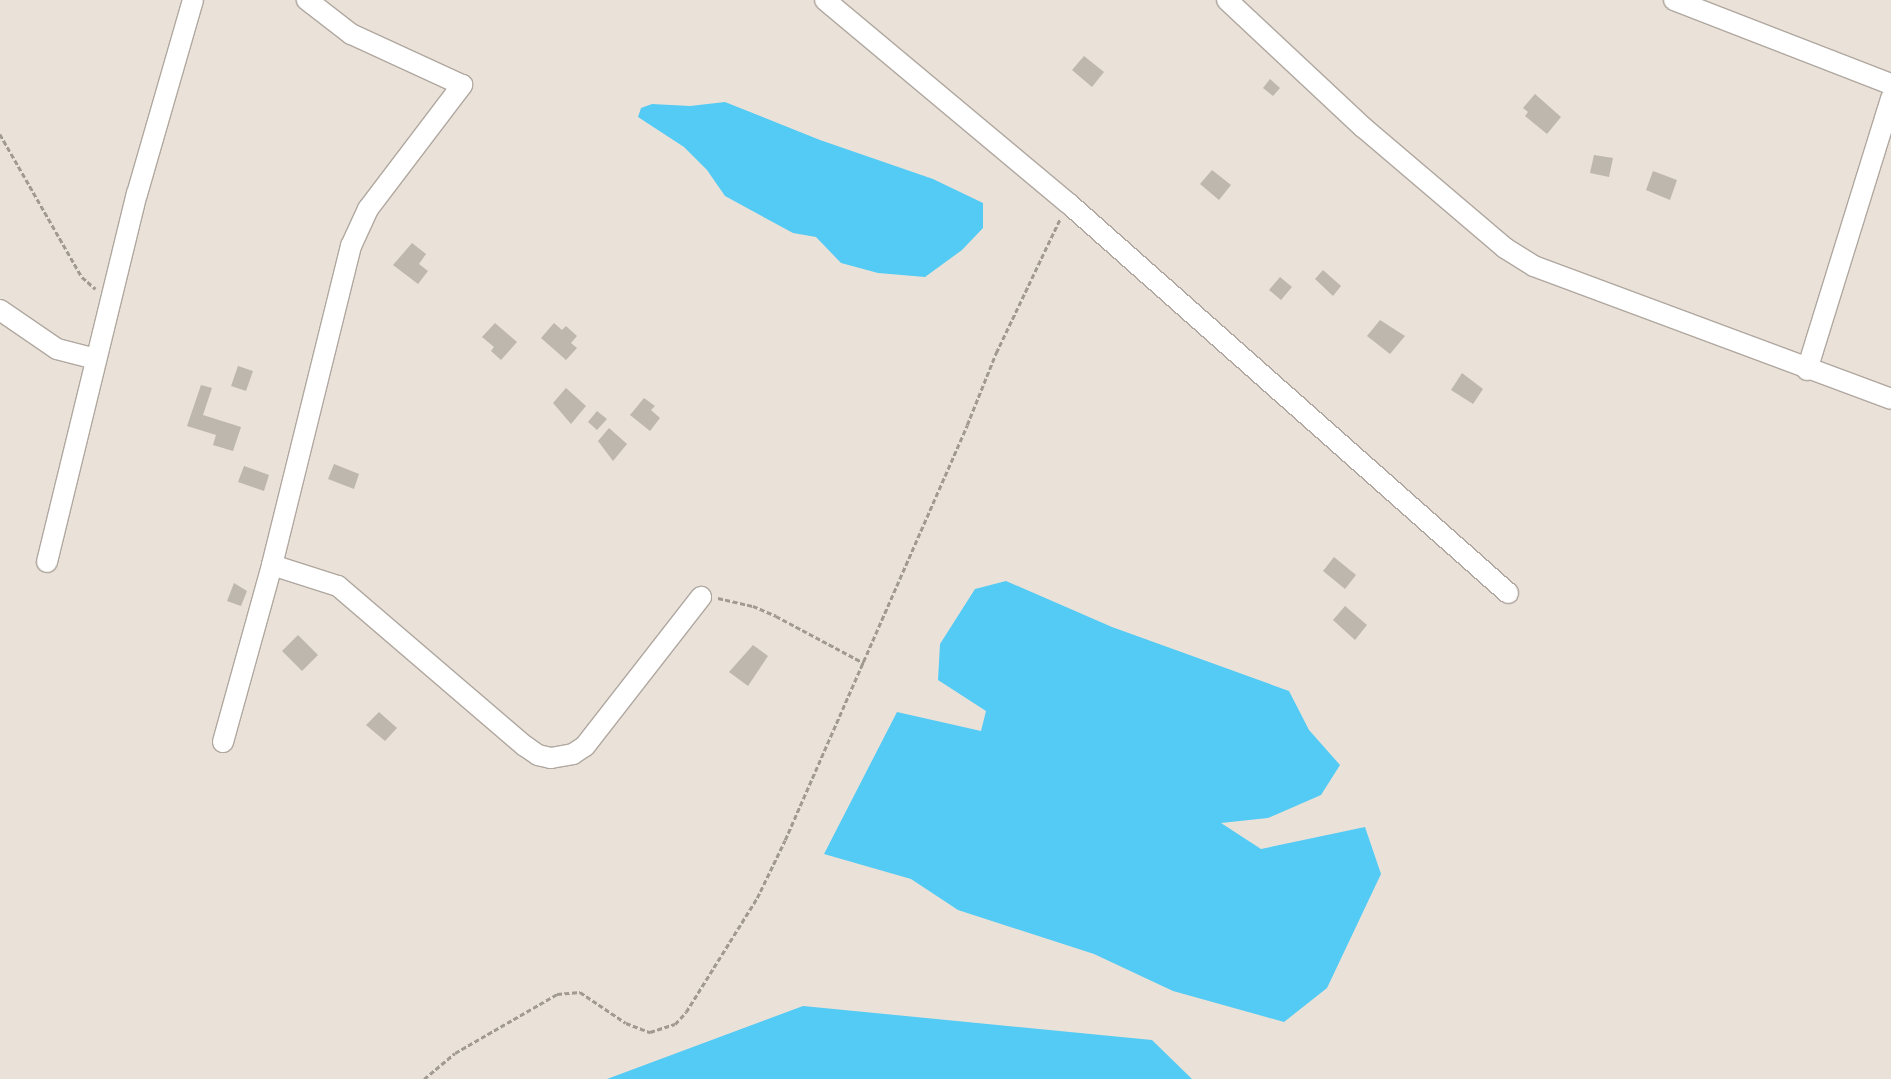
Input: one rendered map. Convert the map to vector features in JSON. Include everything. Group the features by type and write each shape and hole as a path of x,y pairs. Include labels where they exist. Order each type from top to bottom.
{"street":[{"path":"47,562 137,194 193,0"},
{"path":"223,742 272,565 325,347 359,226 462,85 351,34 307,0"},
{"path":"825,0 1068,203 1508,594"},
{"path":"1674,0 1891,84"},
{"path":"1236,3 1364,128 1505,248 1534,266 1891,400"},
{"path":"1807,370 1891,98"},
{"path":"0,310 58,349 96,360"},
{"path":"272,565 338,586 525,746 538,756 551,758 574,754 585,746 701,597"}],"path":[{"path":"0,134 82,278 100,292 113,295"},
{"path":"424,1079 455,1053 557,994 580,992 626,1023 650,1032 675,1024 705,985 757,898 864,663 996,353 1068,203"},
{"path":"701,597 729,599 753,606 864,663"}],"water":[{"path":"725,102 820,140 933,179 983,203 983,228 962,250 925,277 878,273 841,263 816,237 793,233 725,196 707,170 684,147 638,117 641,108 652,104 690,106"},
{"path":"1006,581 1112,627 1289,691 1309,730 1340,765 1321,795 1268,818 1221,823 1261,849 1365,827 1381,874 1327,988 1284,1022 1173,991 1094,954 958,910 911,879 824,854 897,712 981,731 986,711 938,680 940,644 975,589"},
{"path":"803,1006 1152,1040 1192,1079 607,1079"}],"building":[{"path":"1084,56 1104,72 1092,87 1072,70"},
{"path":"1270,79 1280,88 1273,96 1263,88"},
{"path":"1535,94 1561,117 1547,134 1525,116 1528,112 1523,108"},
{"path":"1594,155 1613,158 1609,177 1590,173"},
{"path":"1212,170 1231,185 1219,200 1200,184"},
{"path":"1653,171 1677,180 1670,200 1646,190"},
{"path":"412,243 426,254 419,264 428,271 418,284 393,265"},
{"path":"1323,270 1341,286 1333,296 1315,279"},
{"path":"1280,277 1292,287 1281,300 1269,290"},
{"path":"1380,320 1405,336 1390,354 1367,336"},
{"path":"495,323 517,342 501,360 491,351 494,347 482,337"},
{"path":"554,323 562,330 566,326 577,336 571,343 577,348 566,360 541,338"},
{"path":"238,366 253,371 246,391 231,386"},
{"path":"1462,373 1483,389 1473,404 1451,390"},
{"path":"201,385 212,388 203,415 241,427 233,451 213,445 216,435 187,426"},
{"path":"566,388 586,406 571,424 553,403"},
{"path":"644,398 655,406 651,410 660,418 650,431 630,415"},
{"path":"597,411 607,419 597,430 588,422"},
{"path":"609,428 627,444 613,461 598,441"},
{"path":"334,464 359,474 354,489 328,479"},
{"path":"244,466 269,475 264,491 238,482"},
{"path":"1334,557 1356,575 1345,589 1323,571"},
{"path":"234,583 247,591 241,606 227,601"},
{"path":"1345,606 1367,625 1355,640 1333,620"},
{"path":"298,635 318,655 302,671 282,651"},
{"path":"753,645 768,656 748,686 729,672"},
{"path":"379,712 397,728 385,741 366,725"}]}
